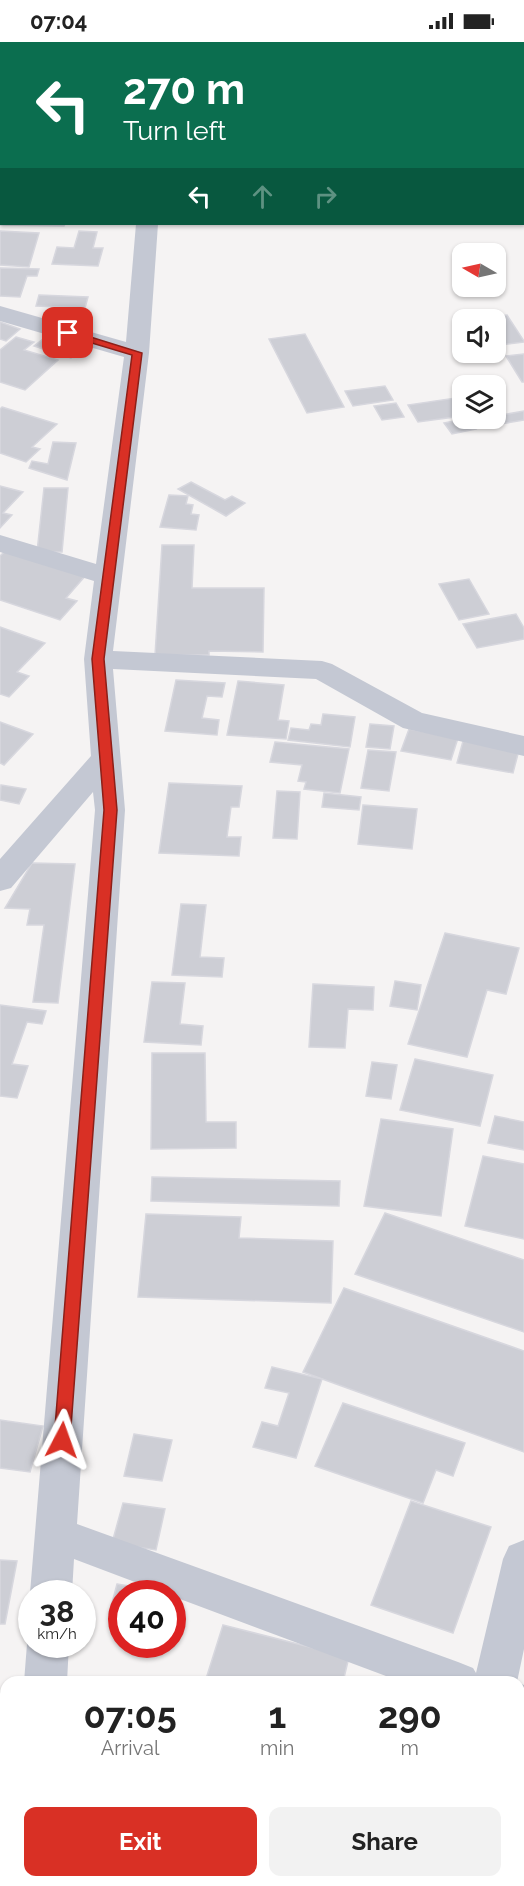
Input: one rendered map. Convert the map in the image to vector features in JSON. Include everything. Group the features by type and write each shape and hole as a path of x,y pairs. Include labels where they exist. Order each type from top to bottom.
{"street":[{"path":"52,1580 110,810 98,659 137,353 147,225"},
{"path":"0,313 137,353"},
{"path":"0,543 108,576"},
{"path":"98,659 322,670 413,721 524,747"},
{"path":"0,880 106,758"},
{"path":"55,1534 442,1676"},
{"path":"496,1676 524,1559"},
{"path":"45,1676 47,1658"}],"building":[{"path":"0,225 64,225 64,226"},
{"path":"0,231 39,233 29,267 0,265"},
{"path":"79,231 97,232 93,248 103,248 98,266 52,264 57,247 74,248"},
{"path":"0,268 39,269 37,276 27,276 20,297 0,296"},
{"path":"39,295 88,297 85,308 36,306"},
{"path":"507,315 524,342 506,344"},
{"path":"0,322 20,329 6,341 0,339"},
{"path":"305,334 344,407 307,413 269,339"},
{"path":"47,336 83,348 71,358 34,346"},
{"path":"16,337 34,342 24,350 58,360 25,390 0,382 0,350"},
{"path":"524,354 524,382 522,382 506,356"},
{"path":"385,386 393,400 353,406 345,391"},
{"path":"452,398 452,417 418,422 408,405"},
{"path":"396,403 404,417 382,420 374,406"},
{"path":"2,407 57,424 32,447 40,449 26,462 0,453 0,409"},
{"path":"524,411 524,420 506,423 506,414"},
{"path":"452,421 452,429 476,429 452,434 444,423"},
{"path":"53,442 76,443 67,480 29,468 32,461 48,464"},
{"path":"191,482 225,500 232,496 245,503 226,516 178,489"},
{"path":"0,486 23,492 3,513 12,515 0,528"},
{"path":"44,488 68,488 62,552 37,552"},
{"path":"169,495 188,496 186,504 193,505 191,514 199,515 196,530 160,527"},
{"path":"162,545 194,545 192,588 264,588 263,652 209,651 209,655 155,655"},
{"path":"6,550 86,575 66,598 77,601 60,620 0,600 0,556"},
{"path":"469,579 489,614 459,620 439,584"},
{"path":"516,614 524,628 524,639 477,648 463,624"},
{"path":"0,627 45,643 17,672 29,676 9,697 0,694"},
{"path":"176,680 225,683 222,697 207,696 202,718 219,720 217,735 165,731"},
{"path":"238,681 284,685 278,720 289,721 286,739 227,735"},
{"path":"323,714 355,717 350,747 288,740 291,728 309,730 311,724 321,725"},
{"path":"0,722 33,734 4,765 0,763"},
{"path":"370,724 394,726 390,749 366,747"},
{"path":"409,729 458,738 451,760 401,751"},
{"path":"463,741 519,750 513,773 457,763"},
{"path":"275,742 349,749 340,793 304,789 306,782 298,781 302,765 270,762"},
{"path":"368,750 396,752 389,791 361,788"},
{"path":"169,783 242,786 239,807 231,807 227,837 241,837 239,856 159,853"},
{"path":"1,785 26,789 19,804 0,800"},
{"path":"277,791 300,792 297,839 273,838"},
{"path":"324,793 361,797 359,810 322,807"},
{"path":"363,805 417,809 412,849 358,844"},
{"path":"32,863 75,864 58,1003 33,1002 44,925 27,925 30,909 5,908"},
{"path":"181,904 206,905 200,957 224,958 222,977 172,975"},
{"path":"445,933 519,948 506,994 487,990 467,1057 408,1044"},
{"path":"395,981 421,985 417,1010 390,1006"},
{"path":"152,982 185,983 180,1024 203,1026 201,1045 144,1042"},
{"path":"313,984 374,987 373,1010 348,1009 345,1048 309,1047"},
{"path":"0,1005 46,1011 42,1024 27,1022 12,1064 28,1066 17,1098 0,1096"},
{"path":"152,1053 205,1053 206,1122 236,1122 236,1148 151,1149"},
{"path":"415,1059 493,1075 480,1126 400,1110"},
{"path":"372,1062 397,1065 391,1099 366,1096"},
{"path":"495,1116 524,1122 524,1150 488,1143"},
{"path":"381,1119 453,1129 441,1216 364,1206"},
{"path":"483,1156 524,1164 524,1239 465,1226"},
{"path":"152,1177 340,1181 339,1206 151,1201"},
{"path":"385,1213 524,1260 524,1332 355,1274"},
{"path":"146,1214 241,1217 239,1238 333,1241 331,1303 138,1297"},
{"path":"344,1288 524,1351 524,1452 303,1372"},
{"path":"272,1367 322,1379 296,1458 253,1447 262,1422 278,1426 289,1393 265,1388"},
{"path":"343,1403 465,1443 453,1476 436,1470 423,1503 315,1466"},
{"path":"0,1420 43,1426 30,1472 0,1468"},
{"path":"134,1434 172,1440 162,1481 124,1476"},
{"path":"411,1501 491,1527 453,1633 371,1605"},
{"path":"123,1503 165,1509 156,1550 112,1543"},
{"path":"0,1560 17,1561 5,1624 0,1624"},
{"path":"223,1625 349,1657 344,1676 207,1676"}],"route":[{"path":"62,1440 110,810 98,659 137,353 68,333"}]}
